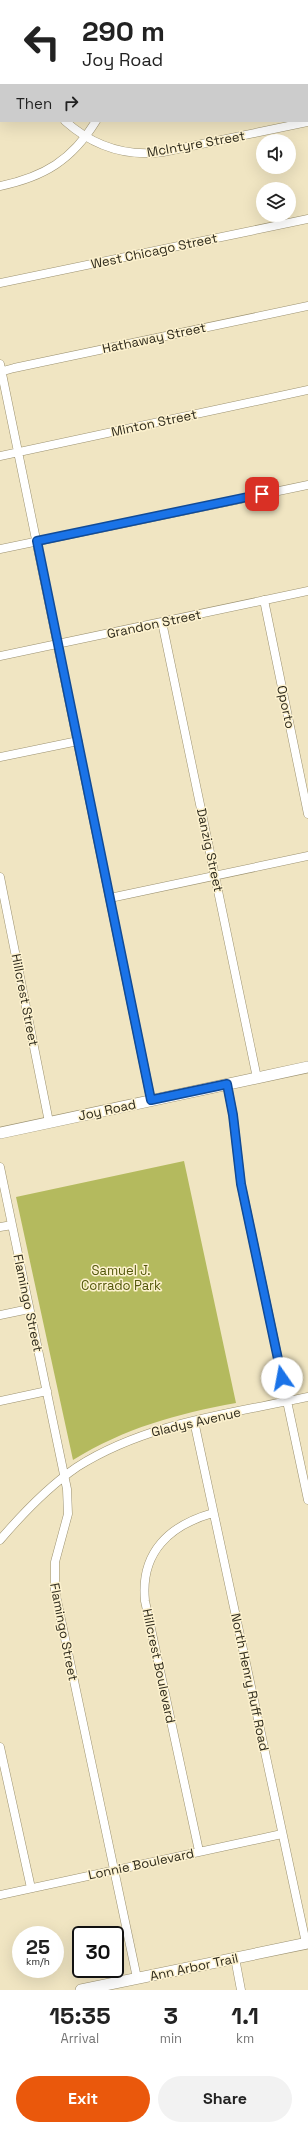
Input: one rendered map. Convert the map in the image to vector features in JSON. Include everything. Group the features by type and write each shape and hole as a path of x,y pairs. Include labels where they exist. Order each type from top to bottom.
{"street":[{"name":"McIntyre Street","path":"66,122 86,136 114,150 146,154 163,152 308,122"},
{"path":"0,186 27,180 52,168 64,160 86,136 95,122"},
{"name":"West Chicago Street","path":"0,283 308,219"},
{"name":"Hathaway Street","path":"1,370 308,306"},
{"path":"1,370 151,1100"},
{"name":"Minton Street","path":"0,456 308,390"},
{"path":"0,549 308,485"},
{"name":"Grandon Street","path":"0,656 308,591"},
{"name":"Oporto","path":"264,600 308,814"},
{"name":"Danzig Street","path":"162,622 257,1078"},
{"path":"0,757 78,741"},
{"path":"110,898 308,856"},
{"name":"Hillcrest Street","path":"0,877 49,1122"},
{"name":"Joy Road","path":"0,1133 308,1067"},
{"path":"227,1084 233,1115 242,1190 308,1500"},
{"name":"Flamingo Street","path":"0,1167 68,1497 68,1514 55,1562 55,1591 137,1978"},
{"path":"0,1227 12,1225"},
{"path":"0,1315 29,1309"},
{"path":"0,1401 47,1391"},
{"name":"Gladys Avenue","path":"0,1540 33,1504 77,1467 124,1443 150,1432 194,1421 308,1397"},
{"name":"North Henry Ruff Road","path":"194,1421 282,1834 307,1943"},
{"name":"Hillcrest Boulevard","path":"199,1851 146,1601 145,1585 150,1560 166,1538 185,1522 213,1513"},
{"path":"0,1747 31,1888"},
{"name":"Lonnie Boulevard","path":"0,1894 282,1834"},
{"name":"Ann Arbor Trail","path":"81,1990 307,1943"},
{"path":"235,1958 241,1990"}],"green space":[{"name":"Samuel J. Corrado Park","path":"184,1161 236,1403 172,1417 112,1439 73,1460 16,1197"}],"route":[{"path":"262,494 37,541 151,1100 227,1084 233,1115 237,1160 241,1184 282,1378"}]}
